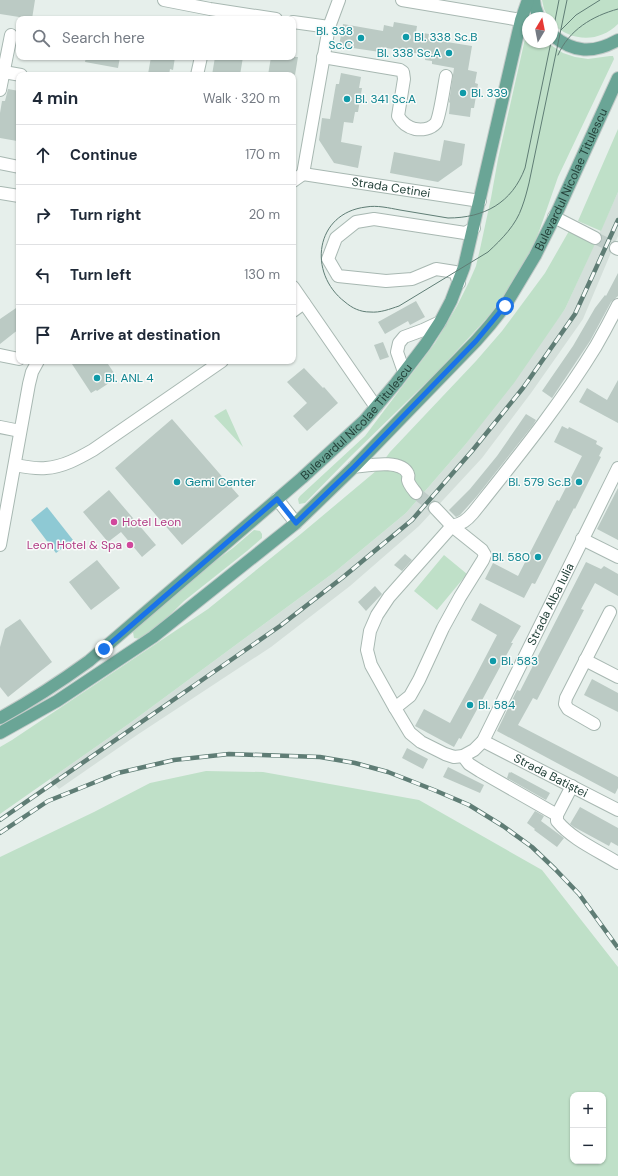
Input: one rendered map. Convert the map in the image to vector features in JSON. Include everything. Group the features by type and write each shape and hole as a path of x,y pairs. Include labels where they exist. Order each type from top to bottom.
{"main road":[{"name":"Bulevardul Nicolae Titulescu","path":"526,12 528,0"},
{"path":"534,0 537,12"},
{"name":"Bulevardul Nicolae Titulescu","path":"0,718 31,701 89,661 302,478 354,431 376,407 425,345 440,322 451,301 464,267 522,34"},
{"path":"558,40 574,48 585,50 598,48 618,40"},
{"name":"Bulevardul Nicolae Titulescu","path":"0,733 57,701 153,637 296,523 354,467 476,341 494,321 535,256 618,78"}],"street":[{"path":"164,0 209,14 236,16"},
{"path":"296,179 303,174 330,27 339,0"},
{"path":"402,0 522,21"},
{"path":"296,22 330,27"},
{"path":"0,90 11,35"},
{"path":"324,56 400,70 403,72 404,79 398,116 405,125 415,128 428,129 435,124 438,118 446,76"},
{"path":"198,72 200,60"},
{"path":"4,72 16,74"},
{"path":"0,163 16,166"},
{"name":"Strada Cetinei","path":"303,174 480,201"},
{"path":"0,193 16,196"},
{"path":"554,217 595,238"},
{"path":"459,283 455,272 436,269 412,279 386,281 338,276 328,258 336,238 356,222 374,219 465,233 474,228"},
{"path":"296,291 376,407"},
{"path":"296,309 304,303"},
{"path":"483,740 474,750 463,756 454,757 421,742 410,733 371,665 367,650 370,631 377,614 389,597 452,526 459,525 470,517 527,445 596,346 618,305"},
{"path":"404,372 397,352 399,343 404,337 440,322"},
{"path":"0,355 16,358"},
{"path":"0,545 29,384 35,364"},
{"path":"15,465 33,468 47,468 75,461 218,364"},
{"path":"0,427 20,431"},
{"path":"354,467 385,464 395,465 408,474 411,487 416,493"},
{"name":"Strada Alba Iulia","path":"483,740 618,468"},
{"path":"277,499 296,523"},
{"path":"395,708 410,696 443,628 485,555 482,550 452,526 435,508"},
{"path":"582,539 618,558"},
{"path":"594,724 568,709 565,704 566,698 610,612"},
{"path":"585,660 618,676"},
{"name":"Strada Batiștei","path":"483,740 618,810"},
{"path":"463,756 469,764 480,771 557,815"},
{"path":"572,786 557,815 557,821 564,829 578,839 618,862"}],"shaded area":[{"path":"618,192 618,236 583,319 531,393 482,458 419,526 350,586 271,647 137,735 59,789 50,779 130,723 336,571 406,513 465,445 565,309"}],"green space":[{"path":"542,0 618,0 618,24 602,35 585,38 576,37 558,28 558,12 546,12"},
{"path":"523,48 555,48 563,53 588,59 613,56 614,59 558,177 535,243 508,291 487,318 438,371 305,503 299,504 298,499 300,496 365,436 435,343 457,306 476,266"},
{"path":"618,129 618,192 601,231 578,221"},
{"path":"569,231 595,244 565,309 514,383 465,445 406,513 336,571 130,723 0,814 0,747 208,609 376,471 390,452 476,361 502,331 545,273"},
{"path":"226,409 243,447 214,416"},
{"path":"254,530 260,531 262,538 184,601 164,621 140,639 134,638 133,632 140,624 196,575 233,548"},
{"path":"444,555 467,574 437,610 414,591"},
{"path":"206,771 263,772 419,800 542,870 618,967 618,1176 0,1176 0,857 94,812 150,783"}],"water":[{"path":"47,507 73,540 56,553 31,520"}],"building":[{"path":"0,0 35,0 32,16 16,16 0,14"},
{"path":"394,22 417,26 416,32 429,34 428,39 472,46 468,70 477,72 475,83 478,84 474,108 471,108 470,117 449,114 449,102 454,68 432,64 432,61 425,60 426,55 381,47 380,52 339,46 343,24 383,31 384,25 393,27"},
{"path":"296,57 298,57 296,72 268,72 270,60 296,60"},
{"path":"85,60 119,60 118,68 85,62"},
{"path":"150,60 175,60 173,70 170,69 170,72 148,72"},
{"path":"214,60 242,60 240,72 212,72"},
{"path":"341,73 361,77 359,88 362,88 358,112 355,112 353,123 344,122 341,142 362,146 358,168 334,163 319,140 322,118 330,119 336,84 339,84"},
{"path":"8,89 16,90 16,141 0,138 0,113 2,101 5,101"},
{"path":"444,140 465,144 462,165 438,182 390,173 394,152 440,161"},
{"path":"618,273 618,296 611,302 590,341 552,398 542,391 573,346 595,308 605,295 606,296"},
{"path":"416,301 425,317 410,325 408,321 385,334 378,322"},
{"path":"16,308 16,331 0,344 0,319"},
{"path":"383,342 389,357 380,360 374,345"},
{"name":"Bl. ANL 4","path":"72,364 108,364 116,376 111,380 112,381 97,391 96,390 91,393"},
{"path":"304,368 338,403 307,431 293,416 307,403 287,382"},
{"path":"618,380 618,423 579,402 587,388 607,400"},
{"path":"526,414 536,420 533,425 477,496 460,515 456,517 449,510 470,489 497,456"},
{"name":"Gemi Center","path":"172,419 239,496 182,545 115,468"},
{"path":"562,426 568,429 569,427 597,441 596,444 603,448 599,456 601,457 575,509 574,508 535,584 532,583 524,598 485,579 493,563 518,576 557,500 559,501 582,456 554,442"},
{"path":"618,488 618,540 597,529"},
{"name":"Hotel Leon","path":"109,490 156,545 142,557 121,532 108,542 83,512"},
{"path":"405,554 412,560 402,571 394,565"},
{"path":"97,560 120,588 91,610 69,582"},
{"path":"586,562 601,569 604,566 618,574 618,596 595,583 581,609 584,610 537,700 533,698 518,725 618,777 618,788 615,794 497,731 517,690 520,691"},
{"path":"375,586 382,594 366,611 358,602"},
{"path":"480,603 521,626 461,739 459,738 454,747 415,726 424,709 450,723 474,679 497,635 471,620"},
{"path":"20,619 52,662 8,697 0,687 0,647 5,629"},
{"path":"592,679 618,693 618,712 584,695"},
{"path":"407,748 428,759 423,769 402,758"},
{"path":"448,767 484,785 480,793 443,777"},
{"path":"509,772 550,793 546,800 507,778"},
{"path":"580,807 618,828 618,846 611,842 609,846 570,824"},
{"path":"535,811 544,816 541,821 564,838 557,847 527,823"}],"tunnel":[{"path":"595,238 616,248"},
{"path":"416,493 435,508"}],"tram line":[{"path":"557,12 559,0"},
{"path":"558,43 567,0"},
{"path":"561,30 576,15 600,0"},
{"path":"558,55 568,38 582,25 590,20 618,9"},
{"path":"550,48 525,168 513,191 495,206 473,215 461,217 448,218 374,206 349,212 336,220 327,232 322,246 321,261 325,276 333,290 345,302 353,308 366,312 377,312 399,306 488,252 503,237 516,220 525,198 557,48"}],"railway":[{"path":"0,820 280,626 342,578 412,520 472,451 523,388 575,314 618,220"},
{"path":"0,833 48,801 118,773 174,760 229,754 320,757 355,763 388,772 434,790 469,805 503,826 532,847 579,894 618,948"}],"place":[{"name":"Bl. 338 Sc.B","path":"406,37"},
{"name":"Bl. 338 Sc.C","path":"361,38"},
{"name":"Bl. 338 Sc.A","path":"449,53"},
{"name":"Bl. 339","path":"463,93"},
{"name":"Bl. 341 Sc.A","path":"347,99"},
{"name":"Bl. ANL 4","path":"97,378"},
{"name":"Gemi Center","path":"177,482"},
{"name":"Bl. 579 Sc.B","path":"579,482"},
{"name":"Hotel Leon","path":"114,522"},
{"name":"Leon Hotel & Spa","path":"130,545"},
{"name":"Bl. 580","path":"538,557"},
{"name":"Bl. 583","path":"493,661"},
{"name":"Bl. 584","path":"470,705"}],"route":[{"path":"104,649 277,499 296,523 354,467 476,341 505,306"}]}
